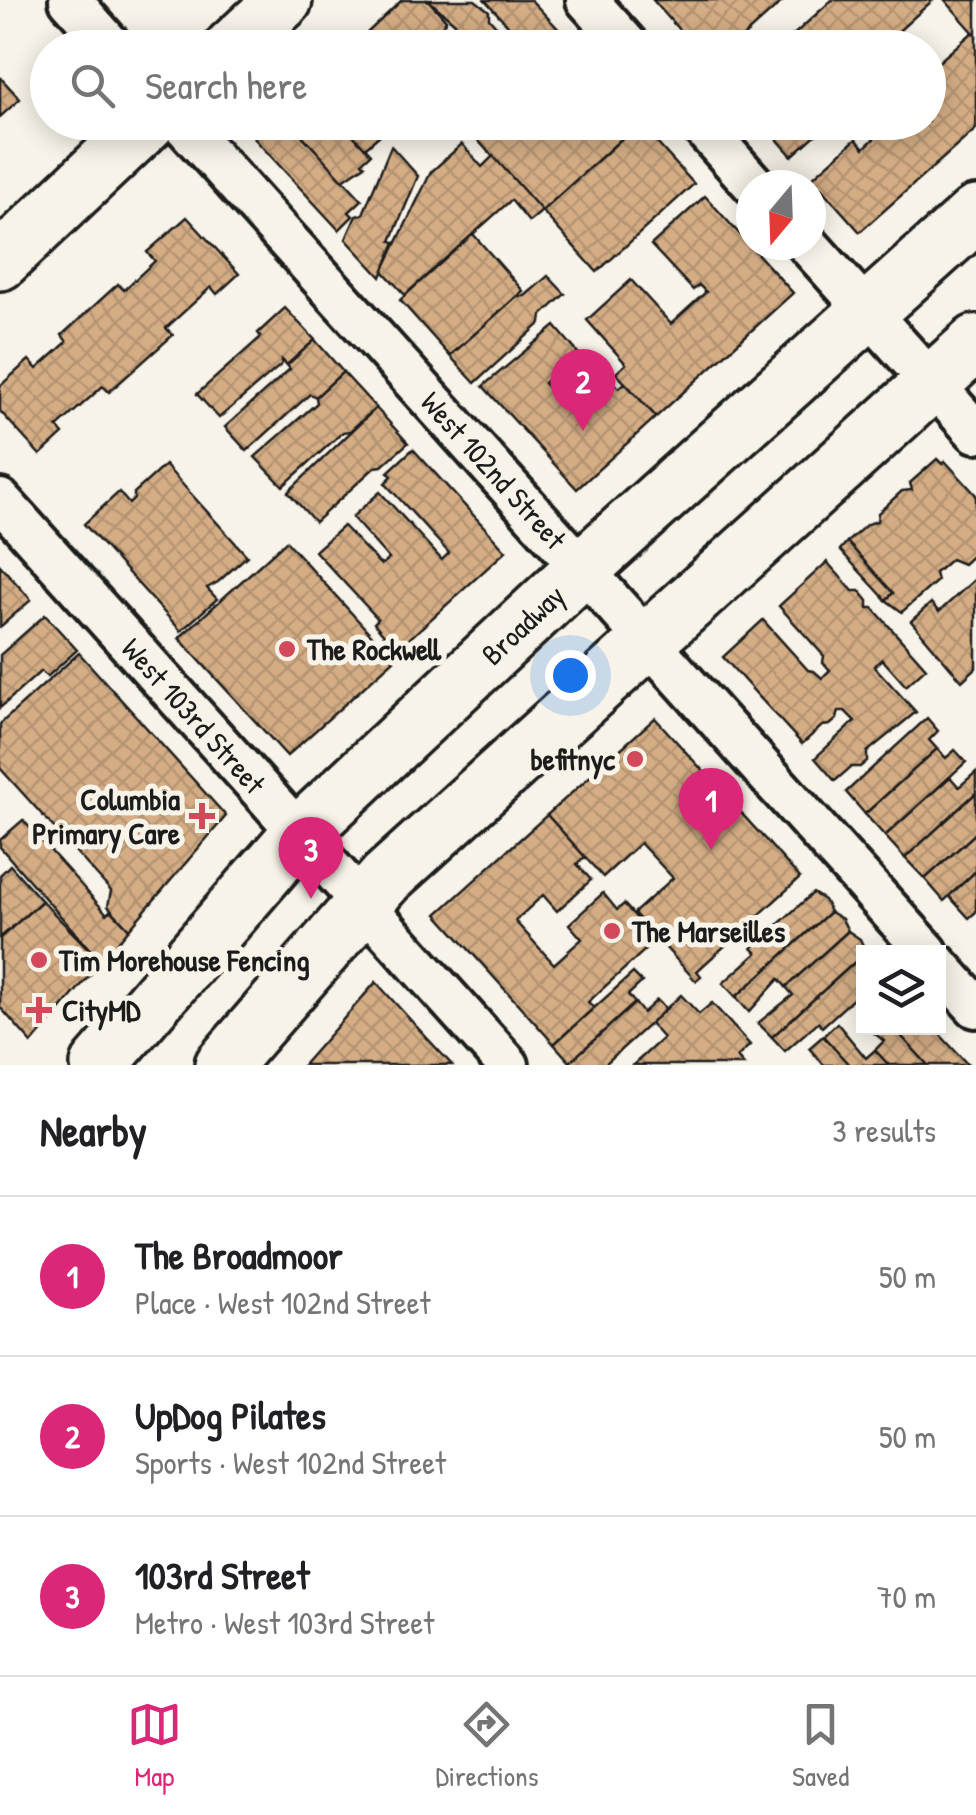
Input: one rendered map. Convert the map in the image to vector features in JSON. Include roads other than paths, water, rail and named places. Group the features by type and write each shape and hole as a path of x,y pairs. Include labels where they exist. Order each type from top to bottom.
{"main road":[{"path":"252,30 284,0"},
{"path":"0,262 129,140"},
{"name":"Broadway","path":"99,1065 300,833 584,567 976,214"},
{"path":"223,1065 362,902 976,343"}],"street":[{"path":"70,0 97,30"},
{"path":"587,0 614,30"},
{"name":"West 102nd Street","path":"196,140 921,945"},
{"path":"714,140 741,170"},
{"path":"821,260 976,432"},
{"name":"West 103rd Street","path":"0,500 508,1065"},
{"path":"946,974 976,1007"}],"place":[{"name":"UpDog Pilates","path":"583,431"},
{"name":"The Rockwell","path":"287,649"},
{"name":"befitnyc","path":"635,759"},
{"name":"Columbia Primary Care","path":"202,816"},
{"name":"The Broadmoor","path":"711,850"},
{"name":"103rd Street","path":"311,899"},
{"name":"The Marseilles","path":"612,931"},
{"name":"Tim Morehouse Fencing","path":"39,960"},
{"name":"CityMD","path":"39,1010"}]}
